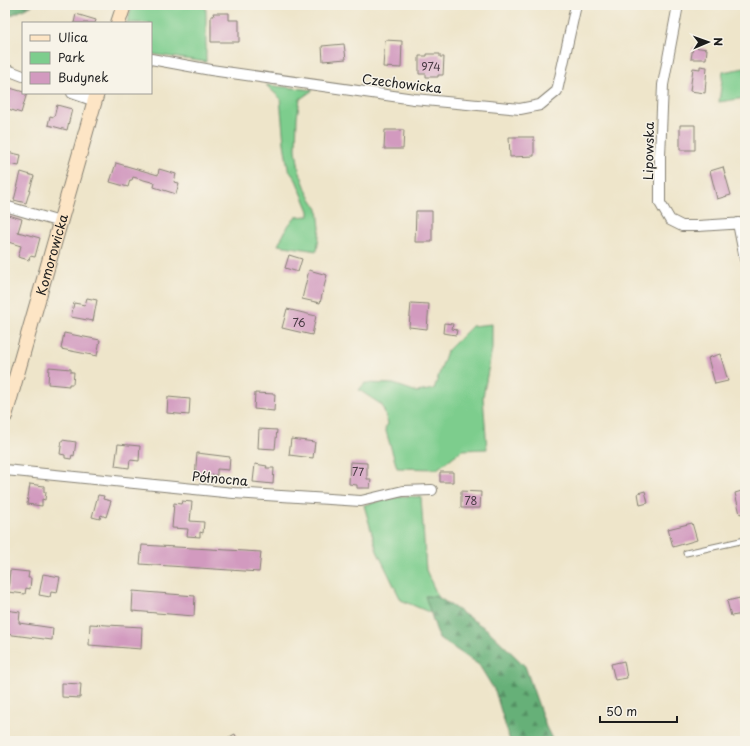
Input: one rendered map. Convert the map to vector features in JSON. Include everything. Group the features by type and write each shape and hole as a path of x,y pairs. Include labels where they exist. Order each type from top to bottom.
{"street":[{"path":"118,22 124,5"},
{"name":"Czechowicka","path":"152,60 414,99 520,109 540,105 557,91 576,5"},
{"name":"Lipowska","path":"678,5 662,85 660,202 670,220 682,226 741,223"},
{"path":"5,69 22,76"},
{"path":"78,94 96,97"},
{"name":"Komorowicka","path":"5,416 96,97"},
{"path":"5,206 60,222"},
{"path":"741,223 745,259"},
{"name":"Północna","path":"5,470 234,493 361,501 403,491 432,490"}],"lane":[{"path":"686,553 745,540"}],"green space":[{"path":"5,5 33,5 5,18"},
{"path":"132,5 206,5 206,62 152,54 152,22 127,22"},
{"path":"745,68 745,98 719,102 723,72"},
{"path":"266,85 313,90 300,99 297,117 296,149 299,170 308,194 318,209 320,228 317,251 278,245 288,226 295,217 309,216 309,211 296,180 288,169 280,98"},
{"path":"492,324 492,349 483,397 487,449 462,450 437,469 397,468 385,428 388,424 382,405 359,390 365,383 394,384 417,392 434,389 447,351 472,326"},
{"path":"402,496 421,497 426,570 438,597 426,596 431,613 401,600 377,551 364,505"},
{"path":"425,596 438,597 488,630 525,666 546,727 553,741 510,741 495,691 479,665 439,638"}],"building":[{"path":"213,13 229,13 229,20 239,20 239,42 211,42 211,16 214,16"},
{"path":"76,14 96,20 95,22 74,22"},
{"path":"385,40 402,41 401,68 383,67"},
{"path":"344,44 346,59 323,61 322,46"},
{"path":"693,47 707,49 706,59 691,59"},
{"path":"427,54 440,54 440,57 444,57 443,75 438,75 438,77 426,77 426,74 419,74 419,56 427,56"},
{"path":"700,66 707,67 705,93 690,91 693,68 700,69"},
{"path":"10,88 22,92 22,94 27,94 21,113 5,108"},
{"path":"57,105 72,109 67,130 48,125 50,116 54,117"},
{"path":"680,125 695,125 695,150 680,150"},
{"path":"385,130 404,130 403,149 384,149"},
{"path":"509,137 534,137 534,156 510,157"},
{"path":"7,152 21,155 19,166 9,164 9,161 5,160"},
{"path":"116,163 158,175 159,169 176,174 174,182 179,183 176,194 154,187 155,183 133,177 132,180 130,180 128,187 110,182"},
{"path":"723,167 731,195 717,199 710,171"},
{"path":"21,172 34,176 26,203 14,200"},
{"path":"416,211 432,211 432,242 415,242"},
{"path":"8,215 22,219 18,232 40,238 35,257 30,256 29,260 18,257 21,246 5,241 5,226"},
{"path":"289,255 302,259 298,272 285,268"},
{"path":"309,270 327,275 320,303 302,299"},
{"path":"87,298 97,300 93,321 71,317 74,303 85,305"},
{"path":"411,303 429,304 427,329 409,327"},
{"path":"287,309 316,316 312,335 282,328"},
{"path":"444,323 453,324 452,329 457,330 456,335 443,333"},
{"path":"64,333 100,340 97,356 61,349"},
{"path":"720,354 728,381 715,384 708,358"},
{"path":"49,367 71,369 71,372 74,372 73,384 69,384 69,386 48,384"},
{"path":"255,393 275,394 274,411 254,409"},
{"path":"168,397 190,399 189,415 167,413"},
{"path":"259,429 277,430 275,449 258,448"},
{"path":"291,439 315,442 313,458 289,455"},
{"path":"62,440 76,442 74,456 72,455 71,459 65,458 65,455 60,454"},
{"path":"118,444 140,446 139,461 130,460 129,468 115,466"},
{"path":"197,453 230,457 229,470 217,469 217,475 212,475 212,480 195,478"},
{"path":"350,462 367,463 367,479 371,479 370,488 357,488 357,485 349,484"},
{"path":"255,464 267,466 266,468 274,468 273,484 253,482"},
{"path":"440,472 453,472 453,482 440,482"},
{"path":"30,484 44,486 44,492 46,492 45,500 42,499 42,506 27,504"},
{"path":"745,490 745,512 740,514 735,493"},
{"path":"461,491 481,492 480,508 461,508"},
{"path":"645,491 648,503 640,505 638,493"},
{"path":"98,495 104,496 103,499 111,501 106,517 101,515 100,519 92,517"},
{"path":"182,501 192,502 190,521 204,522 203,533 200,532 200,537 187,536 188,529 172,528 174,503 181,504"},
{"path":"692,523 697,540 673,547 668,529"},
{"path":"142,545 261,552 259,572 140,564"},
{"path":"10,570 29,572 28,578 31,578 30,589 26,588 25,594 8,592"},
{"path":"43,574 60,577 57,593 51,592 50,597 39,595"},
{"path":"133,591 195,596 194,616 132,611"},
{"path":"740,598 744,614 731,616 727,601"},
{"path":"5,610 20,612 19,623 53,628 52,640 5,634"},
{"path":"90,624 142,627 141,649 89,645"},
{"path":"624,661 627,678 615,680 611,664"},
{"path":"62,683 81,684 80,698 62,697"},
{"path":"235,734 238,741 221,741"}]}
